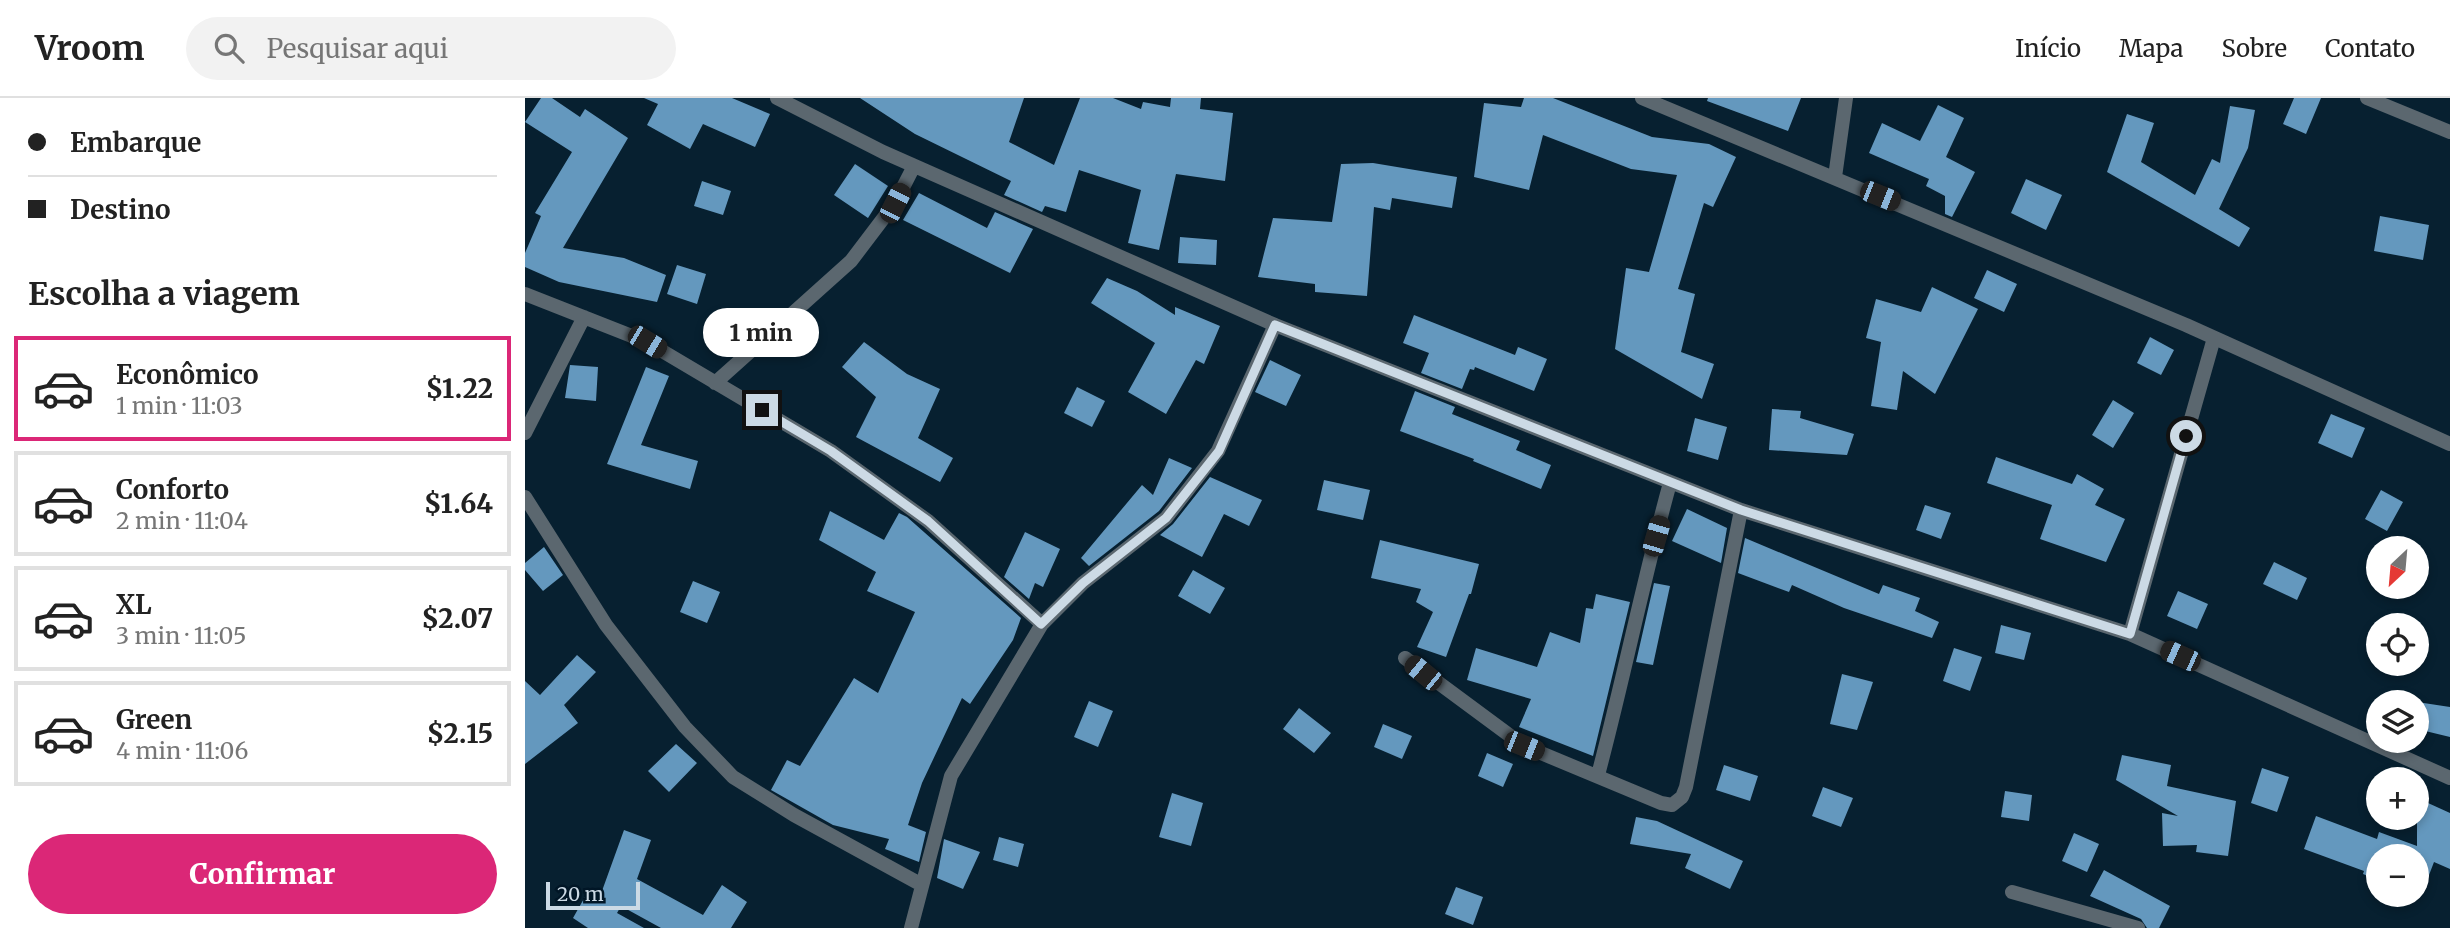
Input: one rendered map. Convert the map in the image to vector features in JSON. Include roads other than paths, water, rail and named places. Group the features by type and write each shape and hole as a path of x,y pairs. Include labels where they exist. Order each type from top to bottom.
{"street":[{"path":"777,98 914,166 1275,325 1741,510 2130,634 2450,778"},
{"path":"1642,98 2214,338 2450,444"},
{"path":"1835,177 1846,98"},
{"path":"2367,98 2450,132"},
{"path":"715,383 851,261 895,203 914,166"},
{"path":"525,294 647,342 831,451 928,521 1041,624"},
{"path":"525,433 584,317"},
{"path":"911,928 951,776 1041,624 1083,583 1166,518 1219,451 1275,325"},
{"path":"2130,634 2214,338"},
{"path":"1598,775 1625,676 1648,562 1670,483"},
{"path":"525,497 606,625 685,727 733,777 795,815 922,885"},
{"path":"1405,658 1524,746 1661,803 1672,805 1682,797 1741,510"},
{"path":"2012,892 2138,928"}]}
